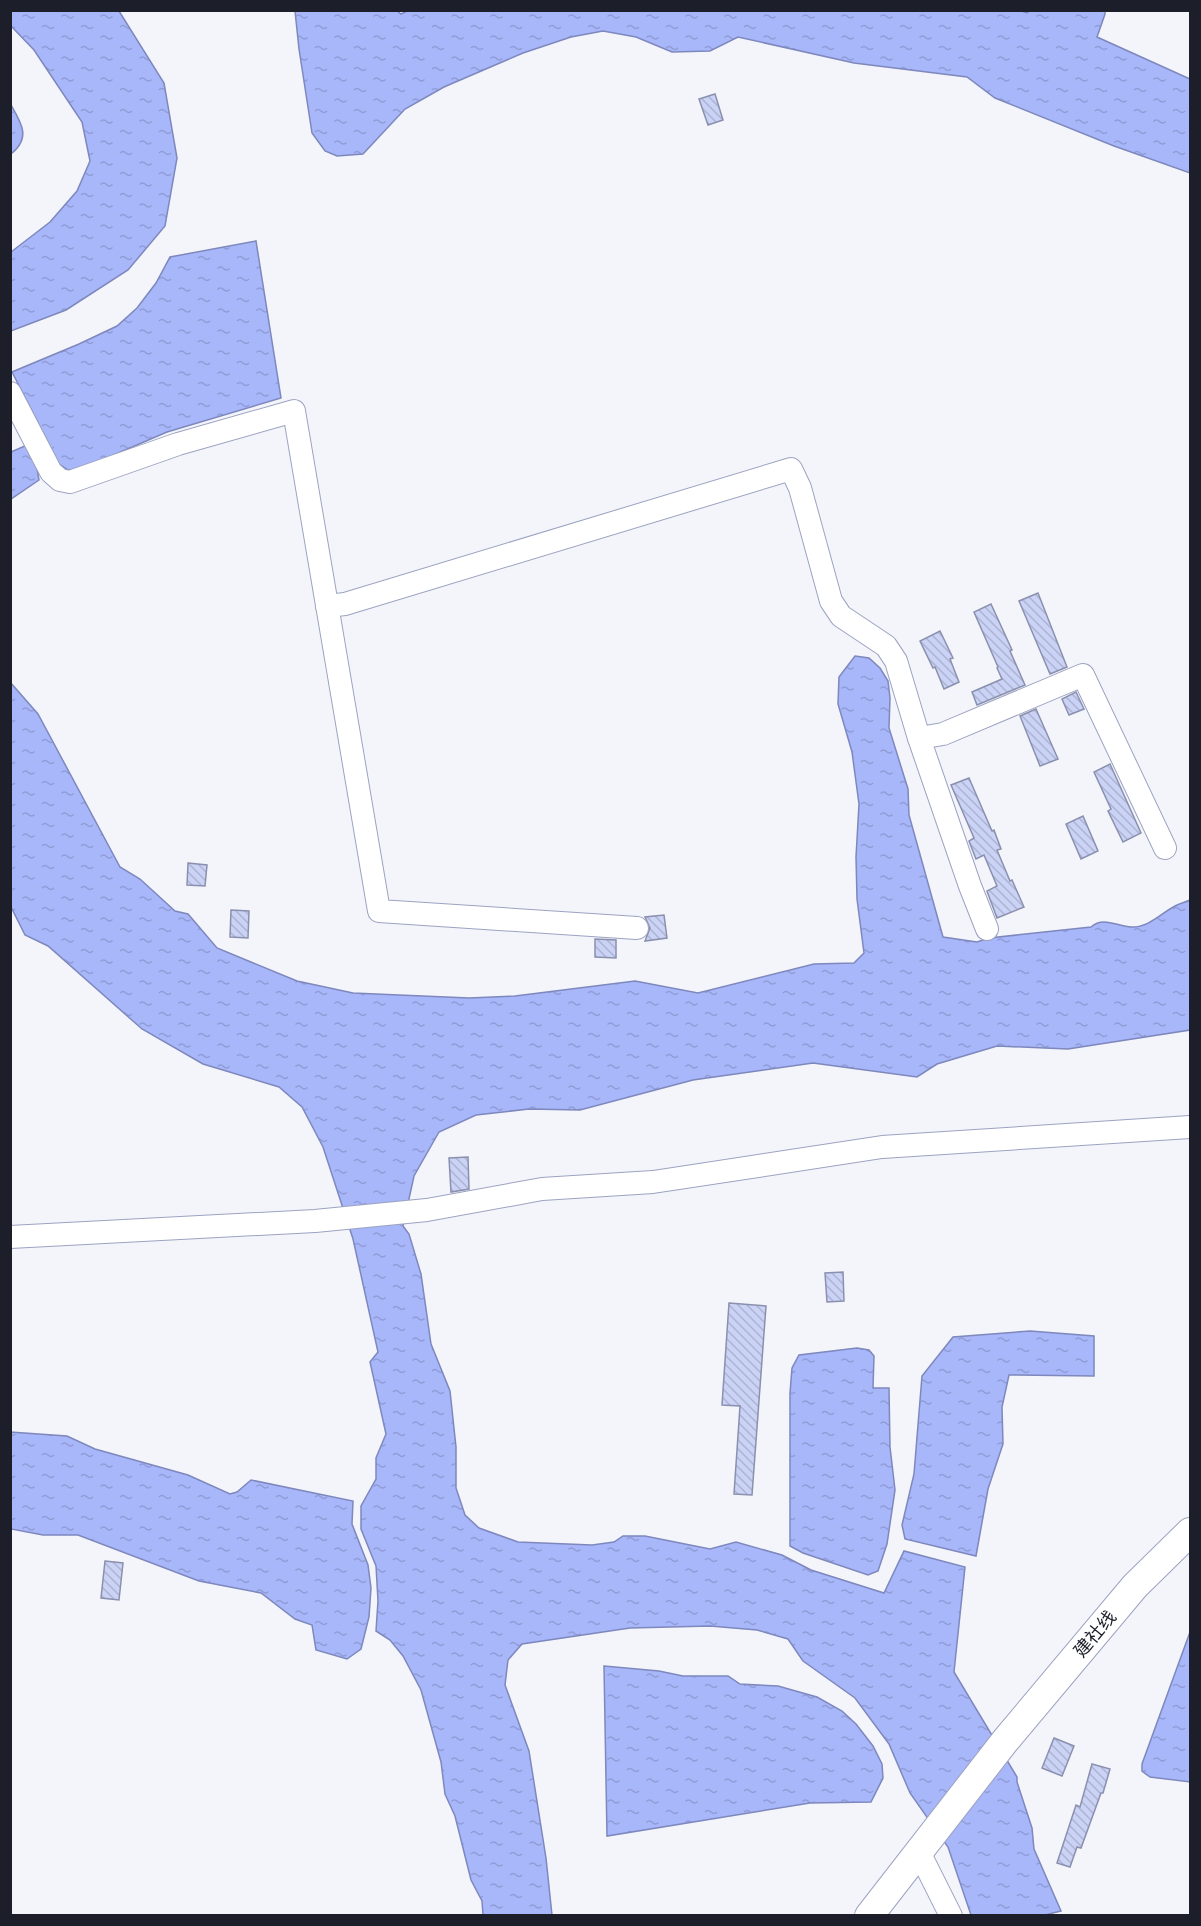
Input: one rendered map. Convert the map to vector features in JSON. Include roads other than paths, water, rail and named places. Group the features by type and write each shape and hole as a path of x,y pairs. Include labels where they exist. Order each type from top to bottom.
{"main road":[{"name":"建社线","path":"925,1844 1005,1742 1136,1586 1191,1533"},
{"path":"869,1916 925,1844"}],"street":[{"path":"10,393 51,472 60,480 70,482 178,444 294,411 379,911 637,928"},
{"path":"327,606 357,600 791,469 800,488 831,601 841,616 886,646 896,662 966,876 987,929"},
{"path":"920,738 943,734 1083,675 1165,848"},
{"path":"10,1237 315,1221 427,1210 542,1189 653,1182 882,1147 1191,1127"},
{"path":"925,1844 951,1916"}],"water":[{"path":"11,10 119,11 164,83 177,158 165,226 128,270 66,310 11,331 11,252 50,222 77,191 90,161 82,122 34,50 11,26"},
{"path":"396,10 401,14 409,10 1019,10 1027,13 1030,10 1105,11 1097,37 1190,79 1190,173 1114,146 995,98 967,77 854,63 738,37 710,51 672,52 636,37 603,31 571,37 523,53 444,87 405,109 363,154 337,156 325,151 312,133 295,11"},
{"path":"11,105 21,125 23,136 11,154"},
{"path":"256,241 281,398 167,432 81,469 68,470 59,464 12,372 117,326 137,308 156,283 170,257"},
{"path":"27,445 39,480 11,499 11,452"},
{"path":"855,656 869,658 880,668 888,681 889,728 908,789 909,815 943,937 977,942 989,938 1091,927 1100,922 1138,927 1190,900 1190,1030 1068,1049 997,1046 937,1064 917,1077 813,1063 693,1080 580,1110 529,1109 476,1115 439,1132 414,1176 403,1226 409,1234 421,1274 431,1344 450,1391 456,1447 456,1488 465,1515 479,1528 518,1542 592,1545 614,1542 623,1536 645,1536 710,1549 736,1542 782,1555 811,1570 884,1593 904,1551 965,1567 954,1672 1017,1777 1032,1828 1034,1849 1061,1911 1045,1915 971,1915 948,1847 910,1793 889,1744 855,1698 803,1661 788,1639 757,1630 710,1626 630,1628 522,1644 508,1660 505,1685 529,1751 546,1858 552,1915 483,1915 482,1901 471,1880 455,1816 445,1794 441,1762 421,1690 403,1656 390,1640 376,1631 378,1601 376,1566 361,1529 361,1506 376,1479 376,1458 386,1434 370,1362 378,1352 353,1239 323,1147 302,1107 279,1087 203,1064 142,1029 48,946 25,935 11,907 10,682 38,714 120,867 140,879 175,911 188,914 217,948 297,981 353,993 469,998 515,996 635,981 698,993 814,964 854,963 864,953 857,899 856,857 859,804 852,752 838,704 839,677"},
{"path":"1030,1331 1094,1336 1094,1376 1009,1375 1002,1407 1003,1444 988,1489 976,1556 905,1539 902,1525 914,1474 922,1376 953,1337"},
{"path":"857,1348 869,1350 874,1356 873,1388 889,1388 890,1447 895,1490 887,1544 878,1571 868,1575 803,1553 790,1546 792,1368 799,1355"},
{"path":"10,1432 67,1436 95,1449 188,1475 230,1494 237,1492 251,1480 353,1501 352,1524 368,1565 371,1588 369,1617 361,1649 347,1659 316,1650 312,1625 295,1619 261,1593 199,1581 78,1535 43,1535 11,1529"},
{"path":"1190,1632 1190,1782 1150,1777 1142,1771 1142,1764"},
{"path":"604,1666 659,1671 683,1676 728,1676 740,1684 778,1686 817,1697 842,1711 856,1724 873,1746 882,1764 883,1778 871,1802 810,1803 607,1836"}]}
